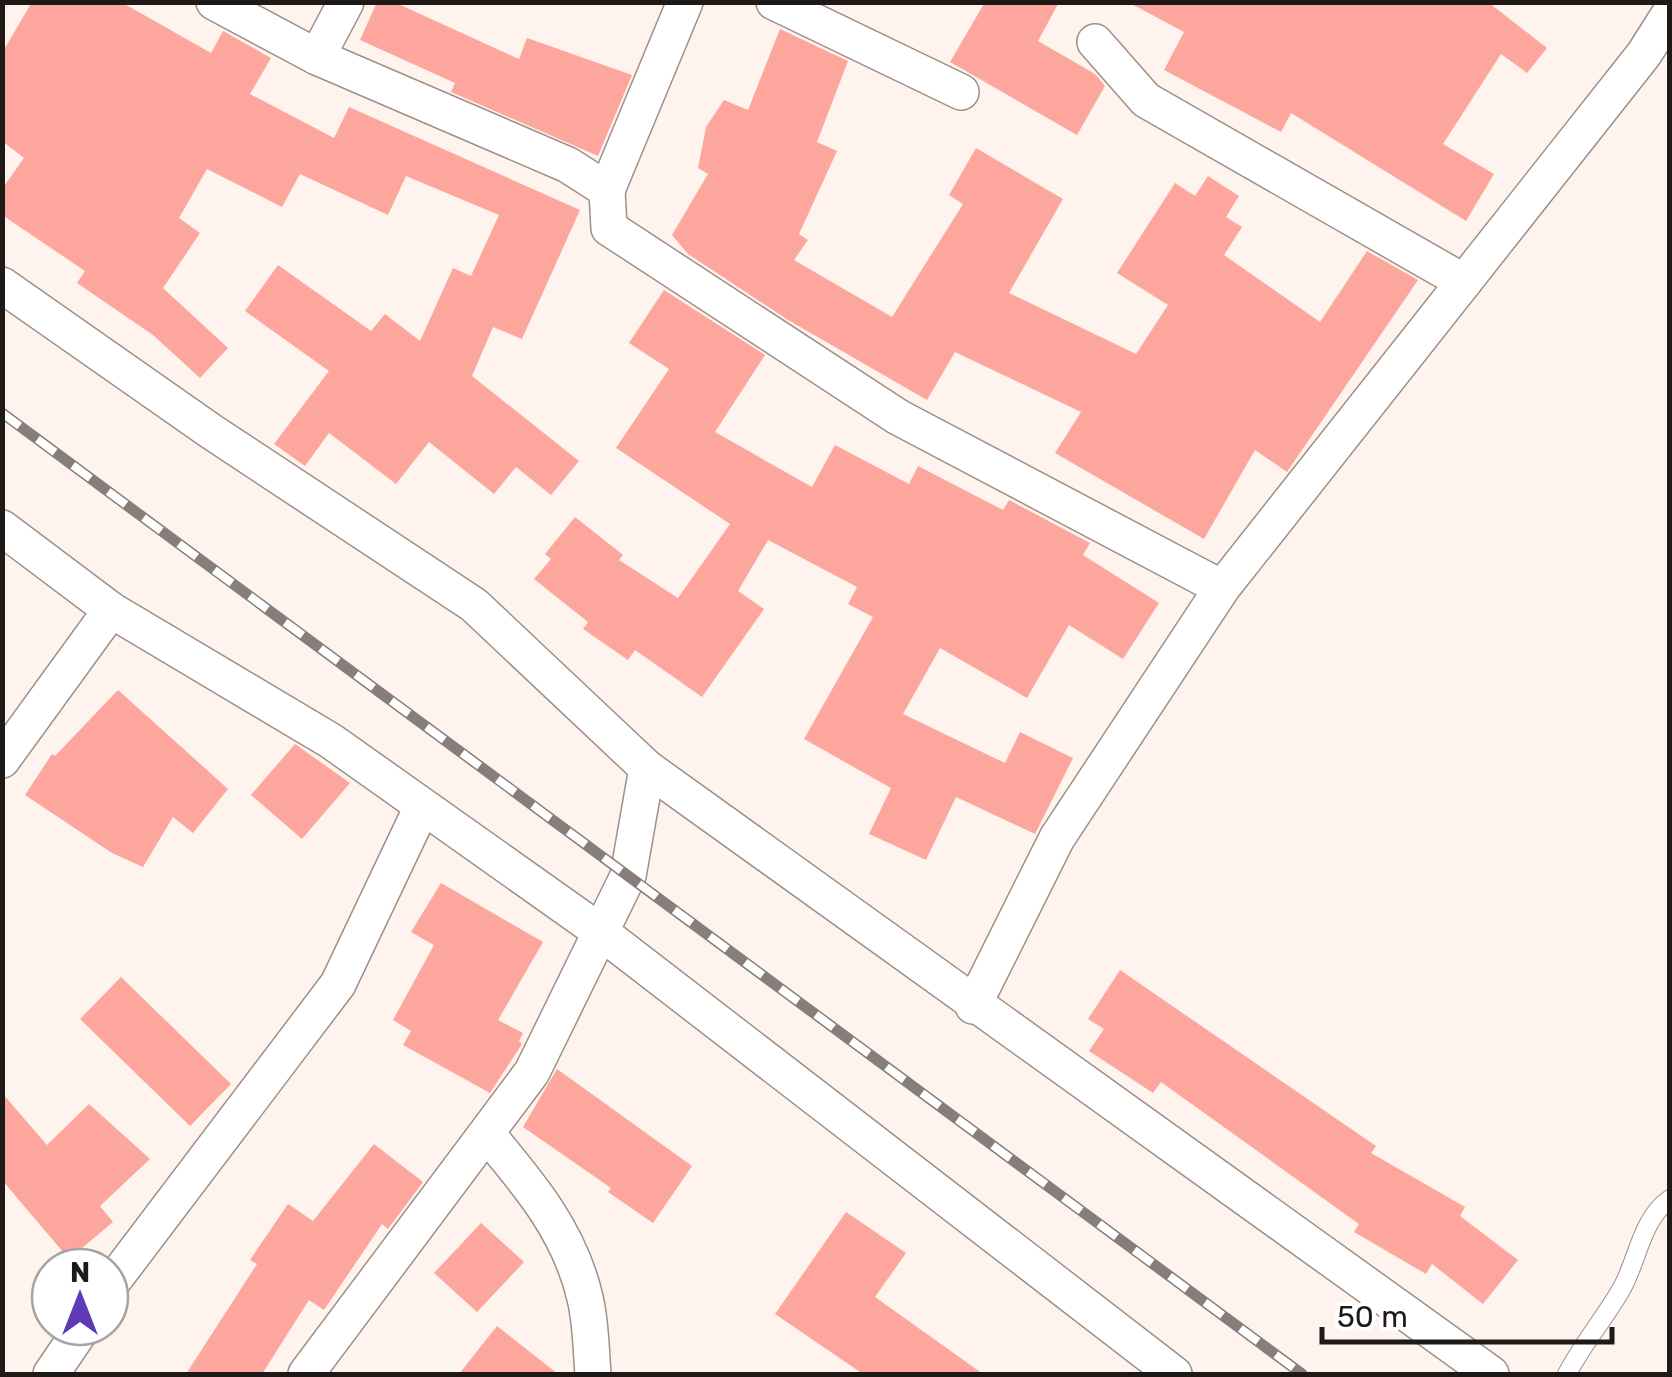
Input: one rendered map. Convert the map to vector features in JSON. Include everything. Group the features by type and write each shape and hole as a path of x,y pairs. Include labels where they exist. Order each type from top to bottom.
{"street":[{"path":"214,2 317,57 568,164 607,190"},
{"path":"317,57 346,2"},
{"path":"685,2 607,190 609,228 898,416 1222,588"},
{"path":"774,2 961,92"},
{"path":"973,1006 1057,838 1222,588 1644,54 1670,13"},
{"path":"1095,42 1146,100 1464,282"},
{"path":"2,285 212,432 474,605 647,768 973,1006 1491,1374"},
{"path":"2,528 110,610 331,740 602,933 1174,1374"},
{"path":"2,760 110,610"},
{"path":"306,1374 532,1072 628,876 647,768"},
{"path":"130,1260 338,984 422,808"},
{"path":"487,1134 542,1198 568,1247 586,1298 594,1374"},
{"path":"51,1374 69,1347"}],"lane":[{"path":"1567,1374 1587,1335 1622,1289 1656,1208 1670,1198"}],"building":[{"path":"32,2 121,2 211,53 223,31 271,58 250,94 334,138 349,107 580,210 522,339 493,327 472,376 579,461 551,495 516,467 494,494 429,442 396,484 329,433 305,466 274,444 329,371 245,311 278,265 371,331 385,314 420,341 453,268 471,276 499,215 406,176 388,215 300,174 282,207 207,169 179,218 200,233 163,288 228,348 200,378 153,335 77,283 85,271 2,215 2,189 24,158 2,141 2,53"},
{"path":"377,2 394,2 519,59 527,38 632,75 598,156 451,92 455,83 360,40"},
{"path":"985,2 1059,2 1038,41 1095,74 1105,86 1077,135 950,62"},
{"path":"1128,2 1488,2 1547,48 1527,73 1501,54 1443,144 1494,174 1466,221 1291,113 1281,132 1164,70 1184,32"},
{"path":"780,29 848,61 817,142 837,151 799,234 808,240 794,260 892,317 963,204 949,195 976,148 1063,199 1009,293 1136,354 1168,305 1117,273 1175,183 1195,196 1208,176 1239,196 1226,217 1242,227 1224,255 1320,322 1367,251 1418,280 1287,472 1255,450 1204,539 1055,453 1081,412 955,352 927,400 788,320 688,254 672,235 708,174 698,168 706,127 724,100 748,110"},
{"path":"664,290 765,355 715,432 812,487 835,445 909,484 918,466 1003,510 1009,500 1090,543 1083,555 1159,603 1123,659 1069,625 1027,698 940,648 903,714 1005,763 1020,732 1073,758 1035,834 956,797 926,860 869,834 891,788 804,739 873,617 848,604 857,587 768,540 738,591 764,609 702,697 635,650 628,660 583,629 588,622 534,579 551,559 545,554 575,517 623,555 619,560 678,598 730,524 616,448 669,369 629,343"},
{"path":"118,690 228,789 193,833 173,817 143,867 112,853 25,795 52,754 55,756"},
{"path":"295,744 350,783 302,839 251,795"},
{"path":"441,883 543,942 498,1020 523,1033 519,1041 522,1044 490,1093 403,1045 411,1031 393,1020 434,945 411,932"},
{"path":"1120,970 1376,1146 1371,1153 1465,1207 1460,1216 1518,1260 1483,1304 1432,1264 1426,1274 1354,1232 1359,1224 1161,1082 1153,1093 1089,1051 1104,1029 1088,1019"},
{"path":"121,977 231,1084 190,1126 80,1019"},
{"path":"557,1069 692,1166 653,1223 608,1192 611,1188 523,1127"},
{"path":"2,1093 47,1145 89,1104 150,1159 100,1206 113,1222 83,1247 59,1247 2,1180"},
{"path":"374,1144 423,1182 388,1229 382,1224 324,1310 309,1300 262,1374 186,1374 257,1264 250,1260 288,1204 313,1221"},
{"path":"846,1212 906,1253 875,1297 983,1374 863,1374 775,1314"},
{"path":"481,1223 524,1262 477,1312 434,1273"},
{"path":"497,1326 558,1374 459,1374"}],"railway":[{"path":"2,413 1302,1374"}]}
